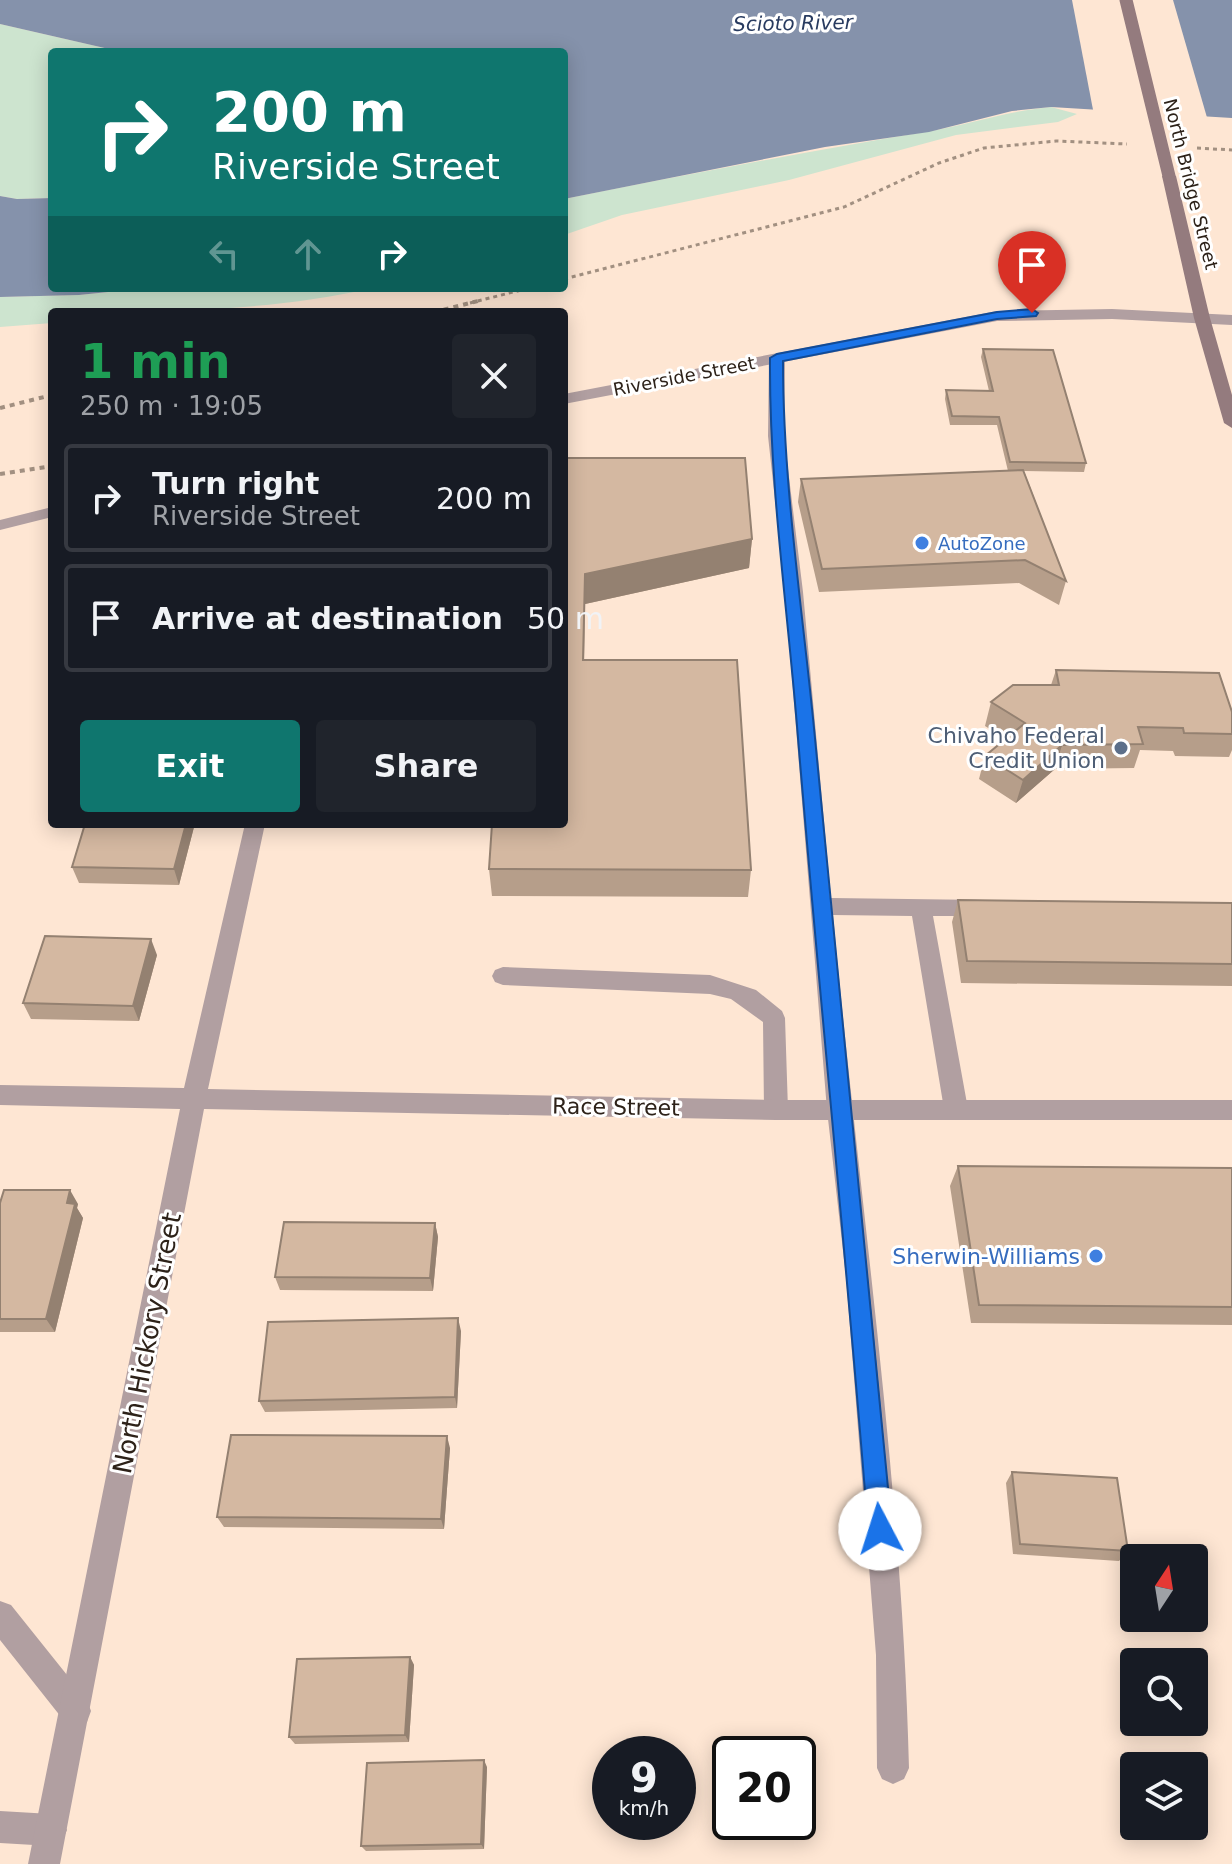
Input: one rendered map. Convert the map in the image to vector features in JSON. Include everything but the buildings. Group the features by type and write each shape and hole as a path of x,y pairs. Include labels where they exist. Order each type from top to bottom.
{"main road":[{"name":"North Bridge Street","path":"1126,0 1202,318 1232,423"}],"street":[{"name":"Riverside Street","path":"568,398 997,316 1072,313 1232,320"},
{"path":"777,358 776,436 839,1110 859,1277 891,1655 893,1768"},
{"path":"0,525 48,513"},
{"name":"North Hickory Street","path":"44,1864 194,1099 254,828"},
{"path":"822,906 999,908"},
{"path":"921,907 956,1109"},
{"path":"503,976 698,983 727,986 751,997 774,1018 776,1110"},
{"name":"Race Street","path":"0,1095 776,1110 1232,1110"},
{"path":"0,1616 76,1711"},
{"path":"0,1827 51,1830"}],"path":[{"path":"568,278 844,207 878,195 940,162 984,148 1061,142 1131,144"},
{"path":"1189,147 1232,150"},
{"path":"450,308 513,292"},
{"path":"0,408 48,396"},
{"path":"0,474 48,467"}],"green space":[{"path":"0,24 105,48 48,48 48,198 0,196"},
{"path":"1051,107 1077,114 1058,122 956,135 789,180 622,215 568,234 568,198"},
{"path":"108,292 353,292 293,302 221,308 48,308 48,323 0,327 0,297"}],"water":[{"name":"Scioto River","path":"0,0 1232,0 1232,118 1051,107 1012,111 929,132 825,147 568,198 568,48 105,48 0,24"},
{"path":"0,196 48,198 48,292 108,292 0,297"}],"pier":[{"path":"1072,0 1173,0 1208,121 1094,115"}],"place":[{"name":"AutoZone","path":"922,543"},
{"name":"Chivaho Federal Credit Union","path":"1121,748"},
{"name":"Sherwin-Williams","path":"1096,1256"}],"route":[{"path":"880,1529 859,1277 839,1110 794,592 776,436 777,358 997,316 1032,313"}]}
